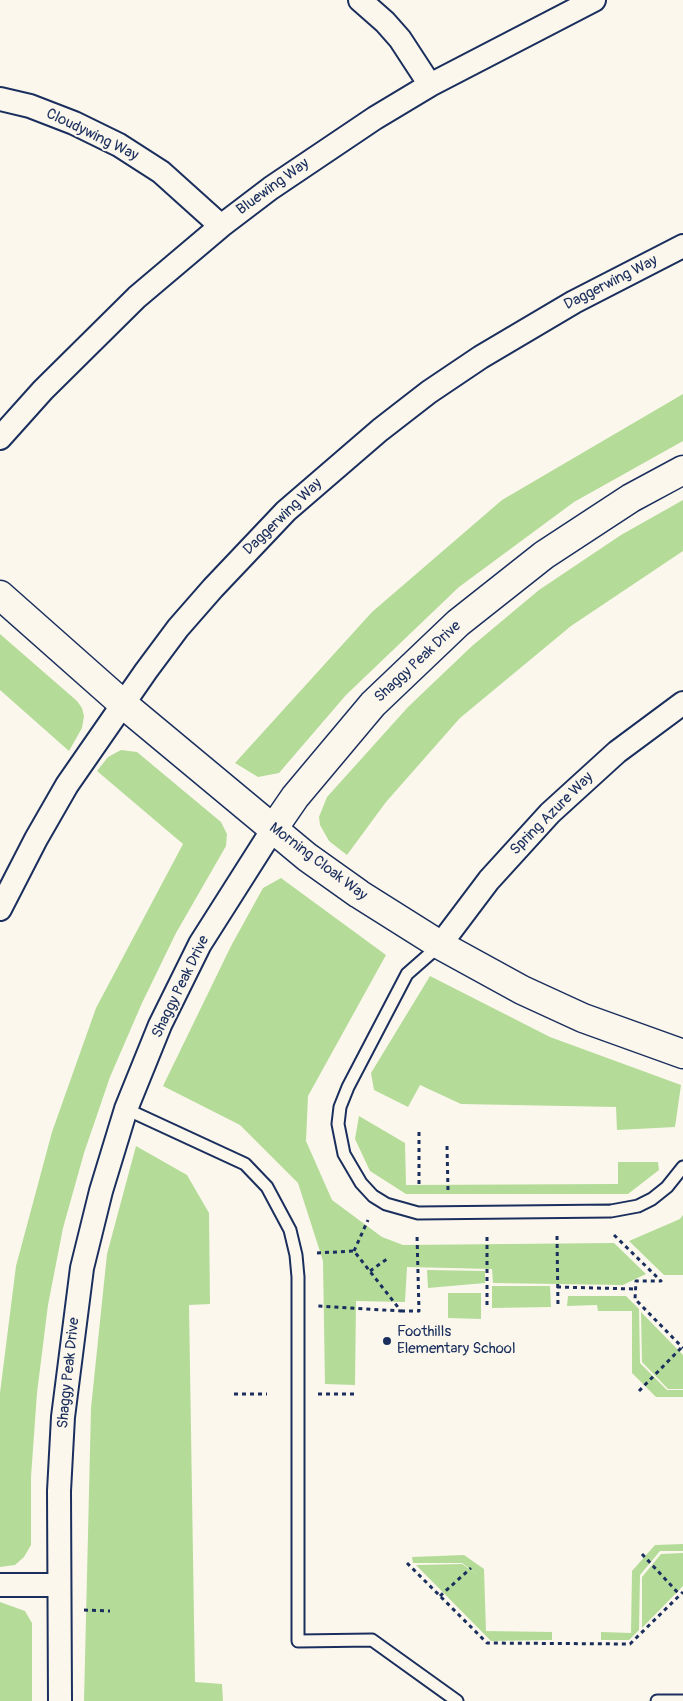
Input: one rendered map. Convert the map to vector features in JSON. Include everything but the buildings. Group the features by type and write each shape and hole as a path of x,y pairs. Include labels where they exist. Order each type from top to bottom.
{"street":[{"path":"360,0 385,22 400,40 430,86"},
{"name":"Bluewing Way","path":"0,438 97,335 137,297 220,226 321,153 430,86 594,0"},
{"name":"Cloudywing Way","path":"0,99 30,106 66,120 120,146 161,172 220,226"},
{"name":"Daggerwing Way","path":"0,908 36,839 67,786 123,704 178,628 248,550 330,471 429,392 528,327 683,246"},
{"name":"Shaggy Peak Drive","path":"60,1701 59,1492 63,1418 71,1344 85,1258 101,1191 126,1109 160,1025 200,944 295,797 373,704 458,623 544,555 631,498 683,470"},
{"name":"Morning Cloak Way","path":"0,595 123,704 274,829 359,894 440,946 522,990 583,1018 683,1054"},
{"name":"Spring Azure Way","path":"440,946 490,880 550,813 616,752 683,703"},
{"path":"0,1585 59,1585"}],"lane":[{"path":"440,946 407,974 348,1087 340,1107 338,1124 344,1154 360,1183 373,1196 392,1206 418,1213 611,1211 638,1206 652,1199 667,1187 683,1167"},
{"path":"126,1109 245,1164 267,1187 290,1230 296,1255 298,1277 298,1641 372,1640 457,1701"},
{"path":"657,1701 683,1701"}],"path":[{"path":"419,1132 419,1187"},
{"path":"447,1146 448,1190"},
{"path":"354,1251 368,1220"},
{"path":"317,1306 419,1312 417,1235"},
{"path":"614,1235 661,1281 636,1281 635,1299 683,1347 639,1391"},
{"path":"557,1236 558,1307"},
{"path":"487,1237 487,1307"},
{"path":"317,1253 354,1251"},
{"path":"354,1251 402,1311"},
{"path":"370,1271 387,1259"},
{"path":"557,1287 635,1288"},
{"path":"234,1394 267,1394"},
{"path":"318,1394 354,1394"},
{"path":"407,1563 487,1643 630,1644 681,1593 642,1554"},
{"path":"440,1596 471,1568"},
{"path":"84,1610 110,1611"}],"green space":[{"path":"683,394 683,441 574,502 459,587 346,695 279,773 258,777 235,763 372,612 502,500"},
{"path":"683,500 683,551 571,626 460,718 386,802 347,855 329,841 320,825 319,817 327,797 408,707 472,646 539,590 621,535"},
{"path":"0,634 77,701 82,708 84,716 82,728 69,751 0,690"},
{"path":"121,750 137,752 221,822 227,834 226,846 176,933 142,1003 110,1077 84,1153 63,1228 48,1305 37,1393 31,1477 31,1545 24,1557 15,1565 0,1567 0,1393 16,1266 52,1132 96,1008 183,844 97,771 108,757"},
{"path":"281,878 386,955 308,1096 306,1141 332,1200 382,1237 403,1245 614,1243 646,1274 623,1285 493,1283 492,1269 407,1267 405,1302 356,1301 355,1385 325,1384 323,1261 298,1183 240,1125 163,1086 231,946 263,888"},
{"path":"430,976 550,1037 681,1085 675,1127 617,1130 616,1107 461,1104 420,1085 408,1107 374,1090 371,1073"},
{"path":"359,1116 405,1143 406,1185 618,1184 618,1162 658,1162 659,1170 628,1194 406,1194 370,1171 355,1139"},
{"path":"136,1146 187,1175 209,1213 210,1304 189,1305 195,1682 222,1684 223,1701 84,1701 91,1408 107,1254"},
{"path":"683,1215 683,1275 664,1275 629,1241 680,1219"},
{"path":"427,1270 485,1271 485,1283 428,1288"},
{"path":"492,1286 550,1286 551,1307 492,1308"},
{"path":"448,1293 481,1293 481,1319 448,1318"},
{"path":"568,1296 626,1296 639,1309 640,1363 667,1390 683,1390 683,1397 656,1397 632,1373 632,1311 598,1311 597,1305 567,1306"},
{"path":"641,1312 683,1355 683,1389 668,1389 642,1362"},
{"path":"683,1544 683,1551 660,1551 640,1575 639,1630 629,1640 601,1640 601,1632 631,1633 632,1571 655,1545"},
{"path":"683,1553 683,1586 642,1628 642,1577 661,1554"},
{"path":"464,1555 484,1569 486,1631 552,1632 552,1640 491,1641 416,1565 462,1564 478,1575 462,1563 413,1563 412,1557"},
{"path":"0,1602 25,1611 32,1623 32,1701 0,1701"}],"place":[{"name":"Foothills Elementary School","path":"387,1341"}]}
